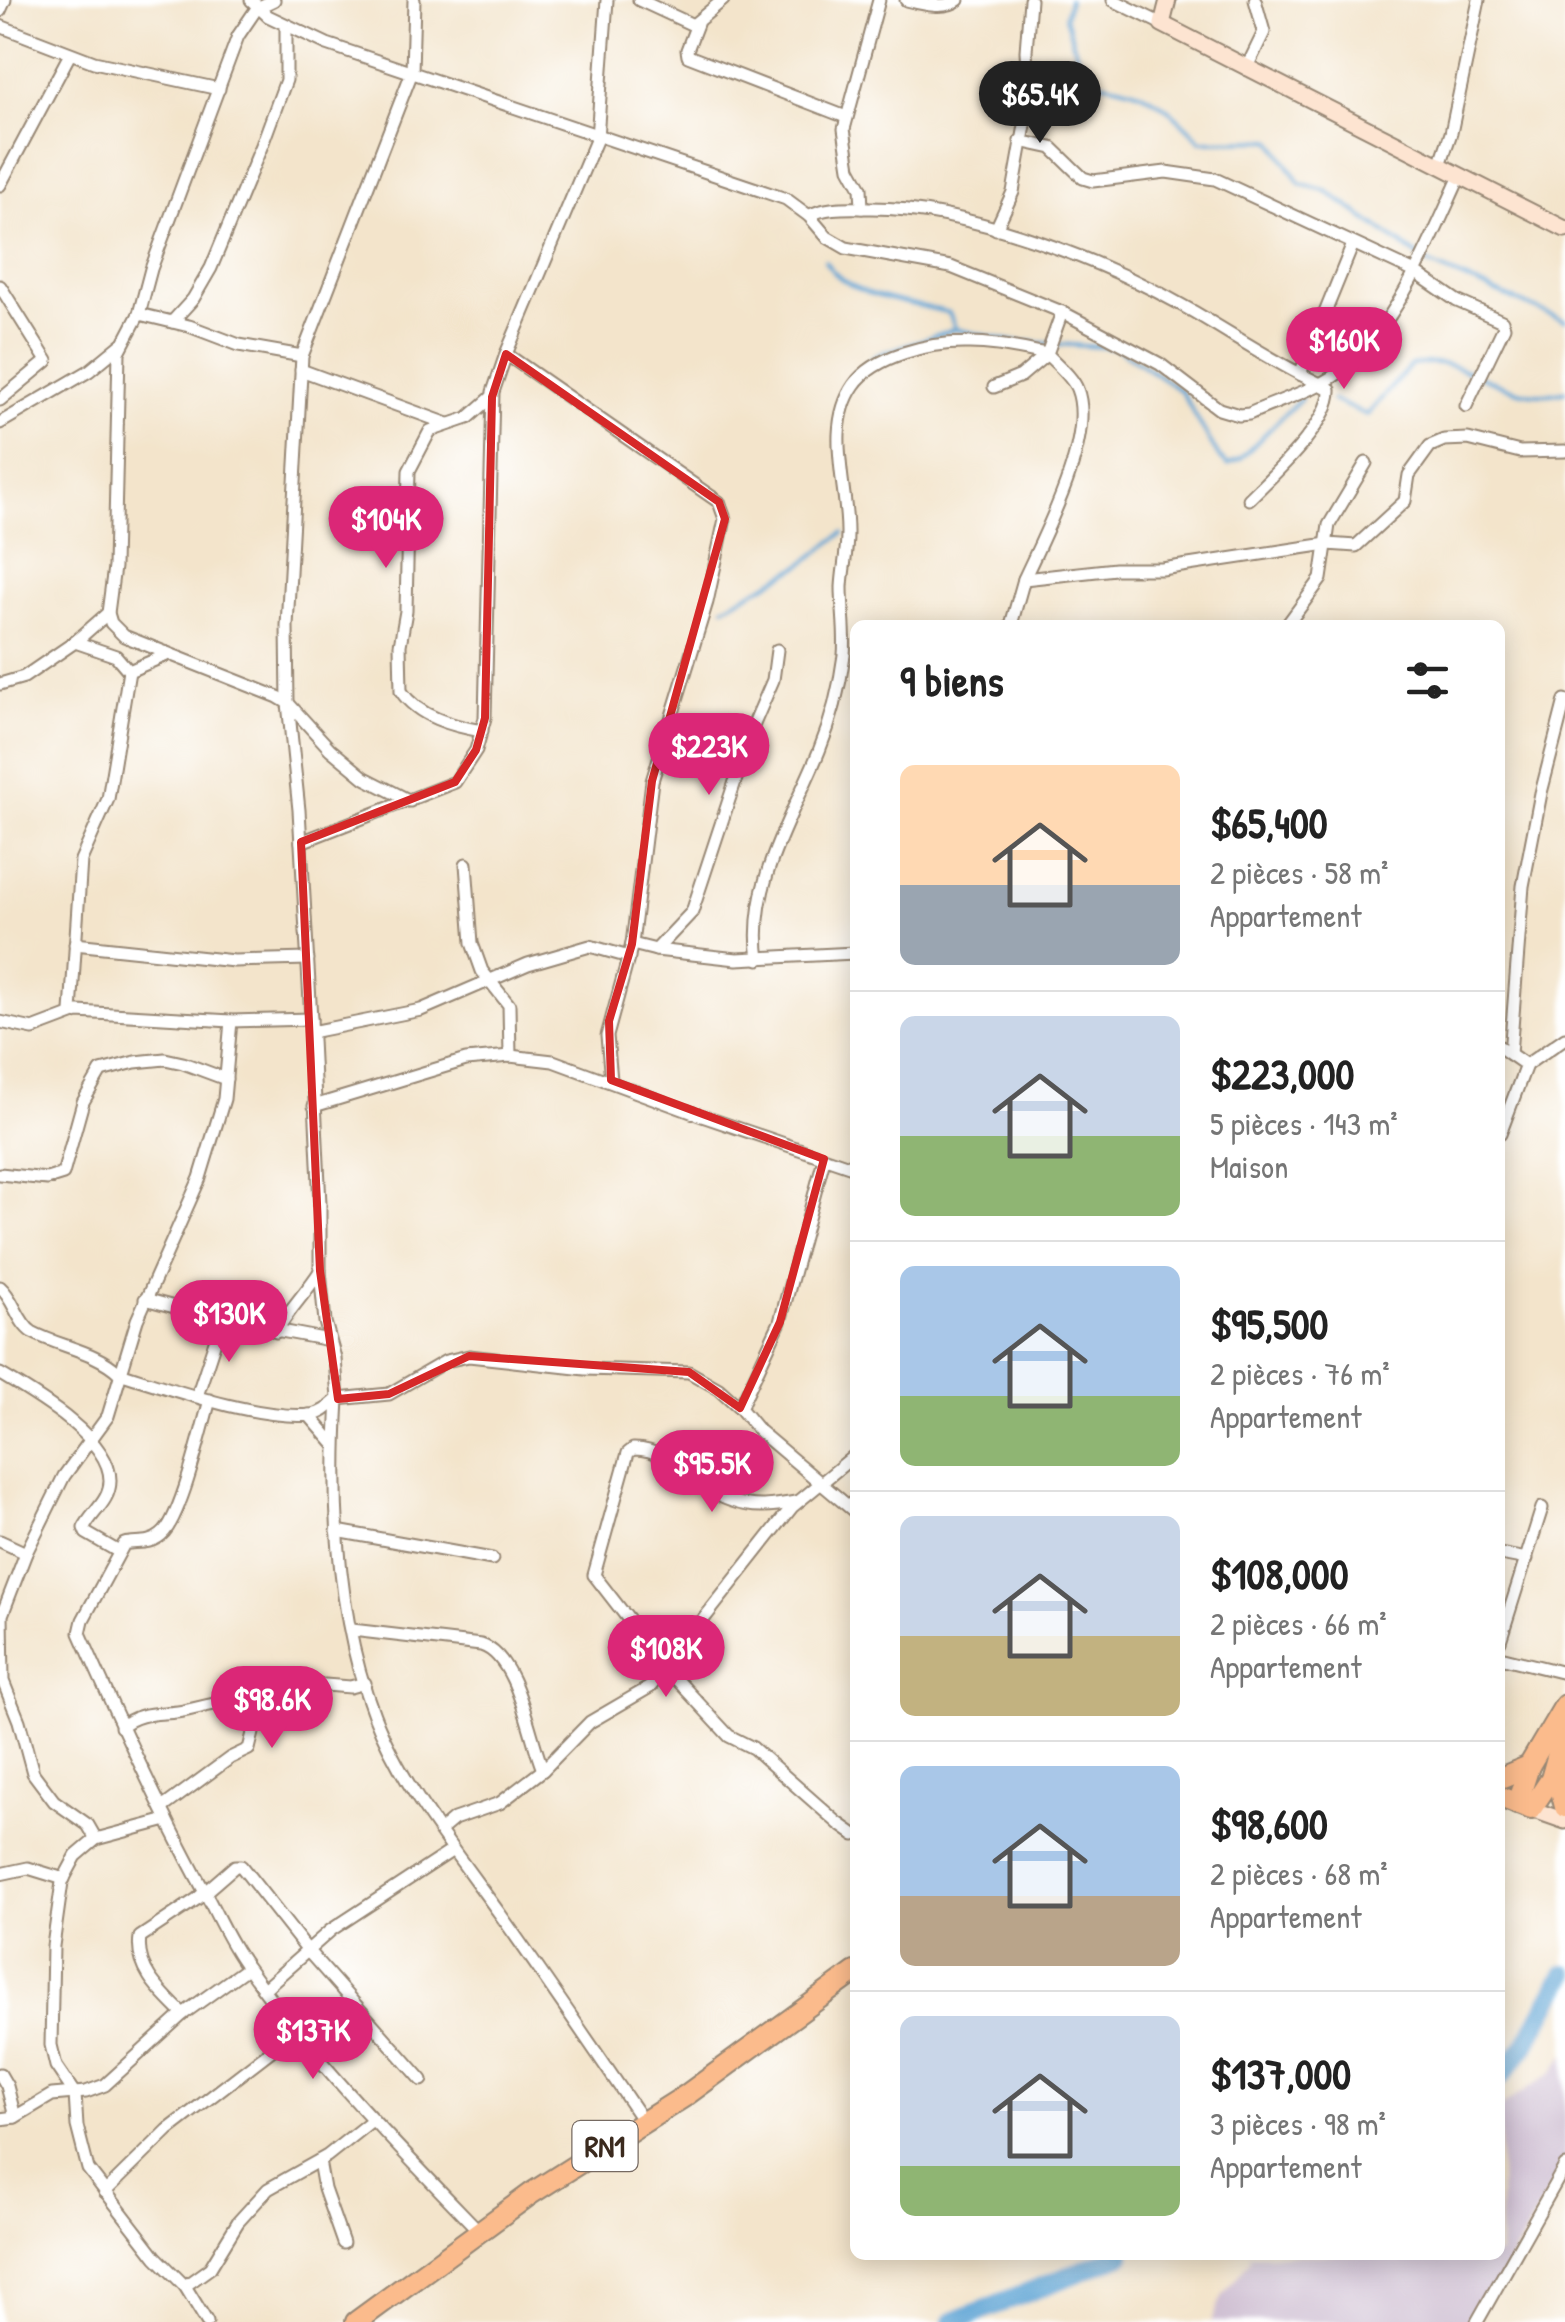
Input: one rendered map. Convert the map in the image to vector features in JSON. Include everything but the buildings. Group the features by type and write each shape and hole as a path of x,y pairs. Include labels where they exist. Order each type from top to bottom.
{"highway":[{"path":"1515,1794 1565,1705"},
{"path":"1565,1729 1556,1768 1565,1809"},
{"path":"1515,1794 1556,1768"},
{"name":"RN1","path":"356,2322 478,2231 685,2096 850,1976"}],"street":[{"path":"0,11 5,0"},
{"path":"254,4 274,0"},
{"path":"414,0 412,72 302,356 287,626 288,703 312,1032 320,1271 338,1399 337,1530 364,1683 387,1746 453,1850 643,2122"},
{"path":"300,842 410,801 459,778 476,750 485,718 492,397 506,354 597,138 607,0"},
{"path":"638,0 696,24"},
{"path":"724,0 696,24 688,56 846,117"},
{"path":"862,208 860,188 850,168 846,146 846,117 879,0"},
{"path":"906,0 934,5 958,0"},
{"path":"996,229 1013,192 1030,94 1026,51 1030,0"},
{"path":"1113,0 1460,176 1563,223"},
{"path":"1162,24 1168,0"},
{"path":"1246,69 1264,32 1255,0"},
{"path":"1440,165 1451,133 1479,0"},
{"path":"254,4 286,25 327,44 786,199 809,216 826,237 846,248 951,268 1062,312 1160,364 1219,409 1230,413 1249,414 1346,366 1394,310 1460,176"},
{"path":"254,4 238,36 151,269 139,314 122,344 117,364 114,567 108,613 124,636 288,703 330,749 365,778 410,801"},
{"path":"172,322 193,299 212,268 262,144 286,80 286,25"},
{"path":"0,26 70,54 219,88"},
{"path":"0,185 70,54"},
{"path":"1020,141 1052,148 1083,178 1093,181 1166,172 1215,179 1353,244 1417,269 1457,300 1504,324 1466,406"},
{"path":"809,216 823,210 915,210 996,229 1124,278 1191,310 1261,354 1330,389 1330,400 1284,464 1250,499"},
{"path":"1300,374 1353,244"},
{"path":"0,286 47,361 0,400"},
{"path":"994,387 1021,376 1049,347 1062,312"},
{"path":"139,314 239,344 302,356"},
{"path":"758,958 756,918 765,878 819,751 844,655 842,582 847,533 839,422 854,385 877,366 911,351 963,342 1049,347"},
{"path":"2,418 89,371 122,344"},
{"path":"1012,620 1024,579 1057,506 1082,424 1075,384 1049,347"},
{"path":"506,354 719,502 726,519 707,602 652,781 630,951 609,1021 611,1080"},
{"path":"301,370 448,424"},
{"path":"482,731 436,719 410,702 401,691 400,645 406,611 409,471 427,434 468,418 492,397"},
{"path":"1024,579 1115,569 1162,570 1327,544 1356,546 1406,501 1409,476 1426,448 1440,441 1468,439 1520,452 1565,451"},
{"path":"1291,620 1324,574 1330,525 1366,464"},
{"path":"0,684 24,677 75,642 108,613"},
{"path":"75,642 116,656 129,671"},
{"path":"656,950 692,912 754,724 773,680 777,650"},
{"path":"129,671 170,654"},
{"path":"71,1012 81,860 108,800 129,671"},
{"path":"1526,1065 1505,1051 1523,886 1565,700"},
{"path":"466,864 472,943 489,981 510,1005 510,1056"},
{"path":"75,944 234,961 308,959"},
{"path":"312,1032 421,1010 528,964 590,946 758,958 850,952"},
{"path":"0,1022 33,1029 71,1012 231,1021 311,1018"},
{"path":"96,1839 88,1825 54,1801 39,1784 28,1760 20,1720 3,1692 2,1615 26,1553 64,1476 108,1416 144,1300 200,1178 219,1122 231,1021"},
{"path":"1505,1114 1526,1065 1565,1038"},
{"path":"314,1106 466,1060 510,1056 554,1060 850,1167"},
{"path":"0,1174 47,1180 63,1174 82,1102 97,1074 104,1070 164,1059 226,1080"},
{"path":"740,1408 780,1322 824,1159"},
{"path":"276,1332 320,1271"},
{"path":"0,1288 11,1297 29,1330 108,1364 119,1373 260,1410 309,1415 323,1411 338,1399 389,1394 446,1361 470,1356 585,1369 690,1372 719,1389 759,1431 850,1508"},
{"path":"144,1300 276,1332 330,1340"},
{"path":"222,1320 184,1488 167,1530 150,1541 125,1543 82,1620 80,1633 121,1728 224,1932 247,1968 372,2120 478,2231"},
{"path":"0,1374 91,1439 106,1462 110,1480 103,1503 84,1528 86,1533 120,1552"},
{"path":"309,1415 336,1445"},
{"path":"796,1502 766,1507 732,1501 657,1453 638,1448 628,1453 594,1575 667,1669 729,1736 752,1748 850,1831"},
{"path":"441,1830 454,1818 500,1803 543,1770 590,1722 650,1687 796,1502 850,1459"},
{"path":"1505,1626 1542,1508"},
{"path":"337,1530 492,1560"},
{"path":"0,1541 26,1553"},
{"path":"1505,1555 1527,1558"},
{"path":"352,1630 481,1645 496,1652 518,1694 543,1770"},
{"path":"1505,1658 1565,1673"},
{"path":"121,1728 130,1719 189,1710 232,1698 364,1683"},
{"path":"207,2322 185,2286 156,2258 84,2160 75,2094 56,2066 51,2045 53,1946 64,1880 76,1856 96,1839 164,1814 230,1758 249,1749 256,1721 290,1694"},
{"path":"1515,1794 1565,1809"},
{"path":"1515,1794 1565,1821"},
{"path":"264,1989 331,1930 453,1850"},
{"path":"184,2014 152,1980 144,1967 139,1942 144,1934 240,1866 422,2080"},
{"path":"0,1874 28,1868 64,1880"},
{"path":"0,2119 15,2116 41,2099 106,2085 184,2014 247,1968"},
{"path":"106,2192 168,2130 298,2030"},
{"path":"0,2074 15,2116"},
{"path":"185,2286 215,2261 238,2222 268,2189 319,2161 372,2120"},
{"path":"319,2161 342,2243"},
{"path":"1477,2322 1565,2166"}],"highlighted area":[{"path":"506,354 719,502 725,519 652,781 632,944 609,1021 611,1080 824,1159 780,1322 740,1408 689,1372 469,1356 389,1394 338,1399 320,1271 301,842 455,782 476,750 485,718 492,397"}],"shaded area":[{"path":"1565,2054 1565,2163 1476,2322 1211,2322 1223,2295 1250,2260 1505,2260 1505,2104 1553,2072"}],"waterway":[{"path":"1069,0 1065,17 1085,81 1122,86 1150,97 1201,141 1272,140 1300,184 1325,190 1431,265 1565,321"},
{"path":"825,261 836,274 864,291 949,313 955,328"},
{"path":"863,368 874,356 955,329 1010,341 1117,348 1181,391 1219,457 1228,465 1240,459 1301,398"},
{"path":"1332,400 1367,415 1411,365 1429,363 1451,366 1514,390 1547,394 1565,391"},
{"path":"724,607 800,566 843,533"},
{"path":"1505,2071 1525,2046 1565,1974"},
{"path":"953,2322 1108,2260"}]}
